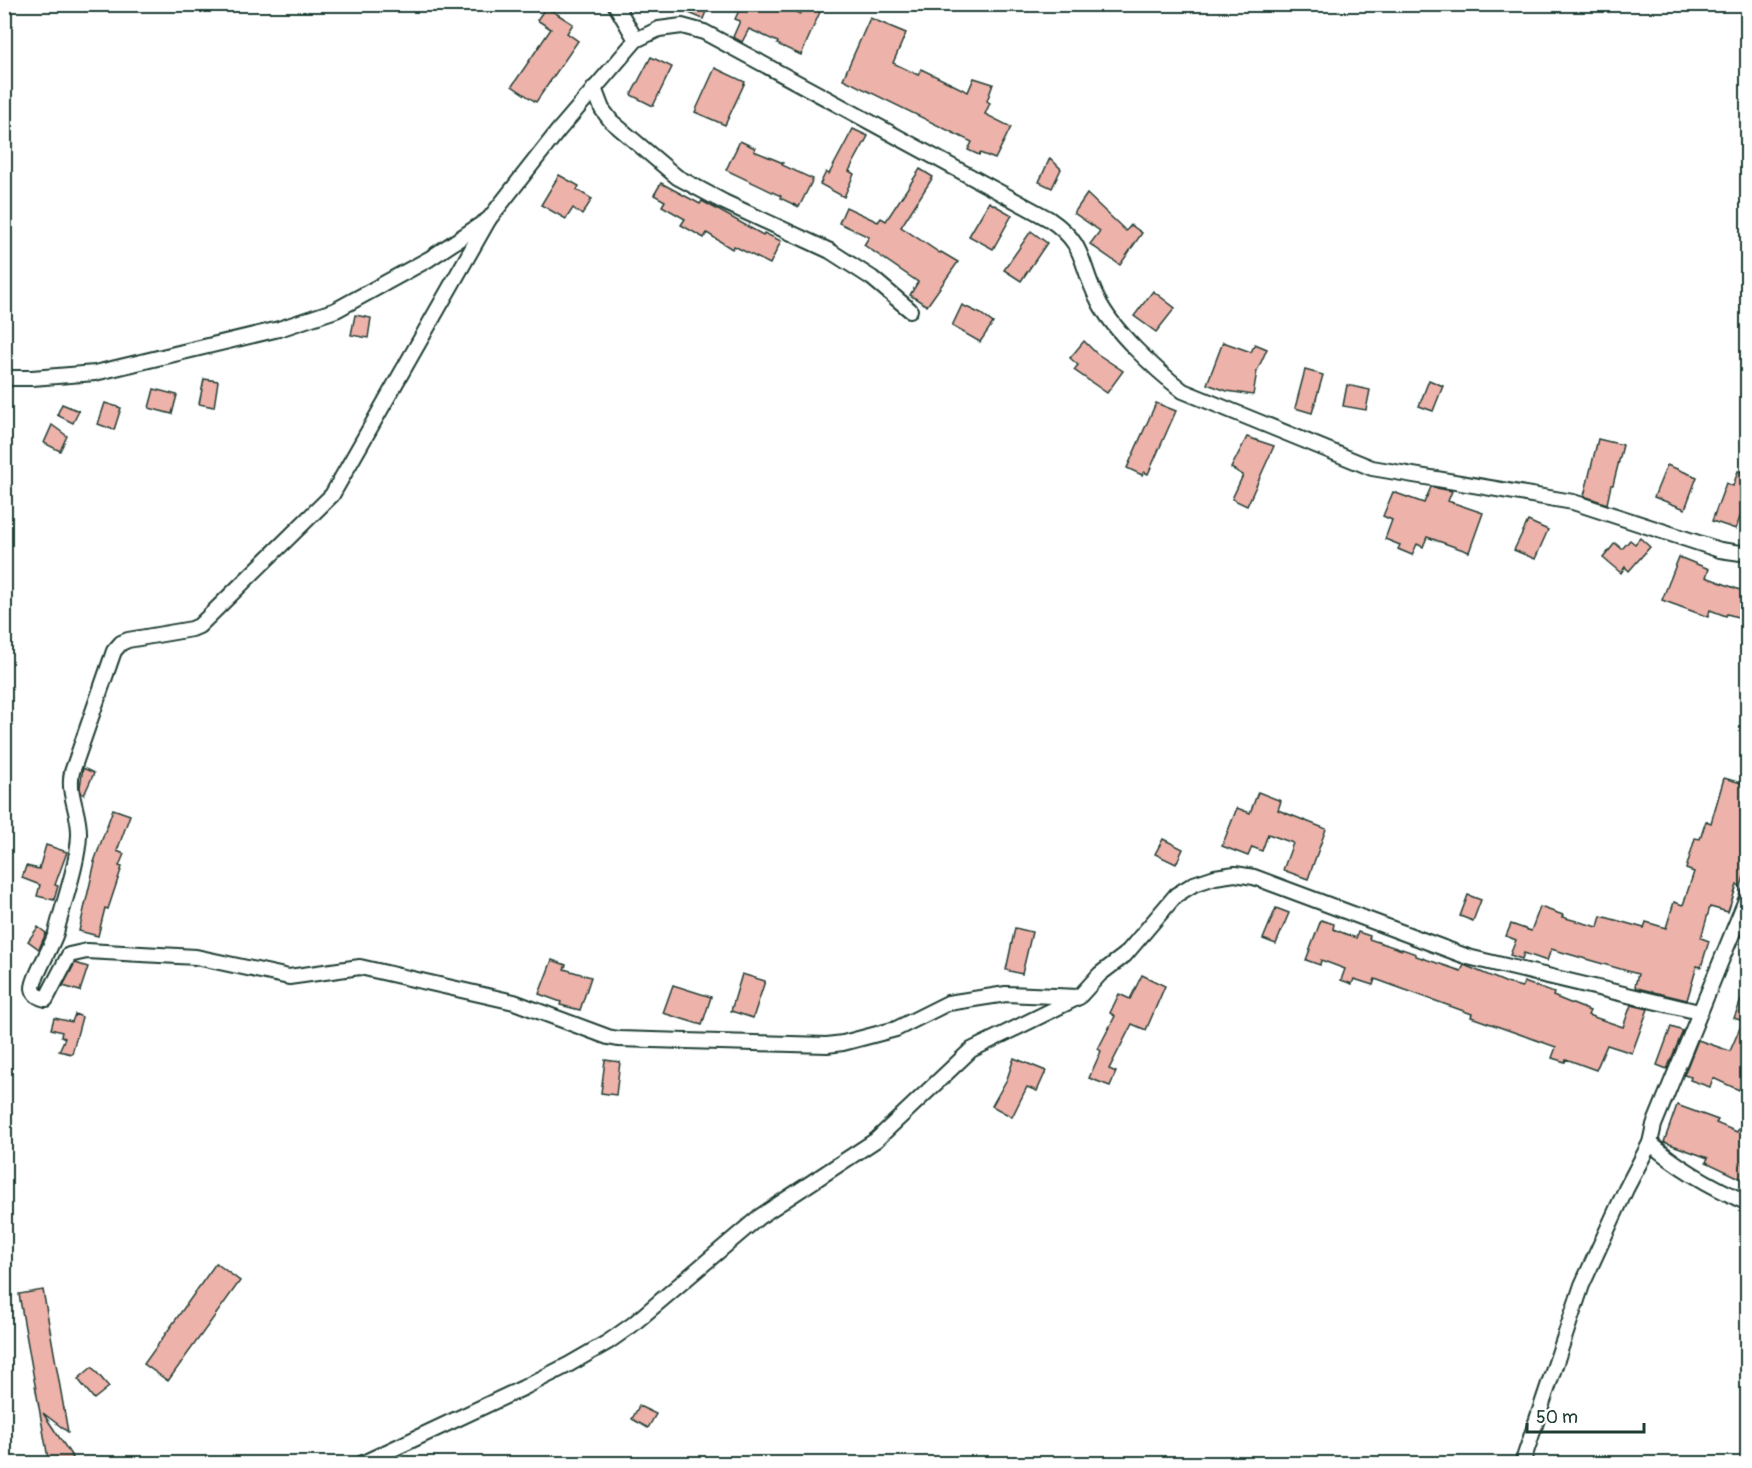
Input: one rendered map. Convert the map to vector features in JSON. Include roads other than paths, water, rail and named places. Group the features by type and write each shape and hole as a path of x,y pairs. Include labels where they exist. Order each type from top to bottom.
{"street":[{"path":"615,4 636,40"},
{"path":"1079,997 1006,993 948,1003 896,1029 827,1045 618,1039 514,1002 360,968 289,977 196,957 87,951 69,955 46,999 42,999 35,993 34,984 54,938 78,850 78,821 70,783 72,772 114,651 121,643 128,640 199,626 326,502 489,219 594,87 636,40 659,29 682,26 704,32 1062,228 1079,248 1098,300 1114,323 1163,376 1183,392 1372,468 1573,502 1720,550 1748,554"},
{"path":"594,87 602,109 611,121 677,177 724,202 830,251 872,279 910,310"},
{"path":"4,378 95,374 310,320 336,310 429,259 489,219"},
{"path":"361,1464 523,1388 608,1342 632,1325 759,1217 876,1140 971,1050 1079,997 1100,974 1125,955 1176,895 1194,884 1215,877 1235,874 1254,877 1468,957 1699,1012"},
{"path":"1522,1464 1582,1285 1650,1143 1654,1125 1748,896"},
{"path":"1650,1143 1706,1184 1748,1203"}]}
